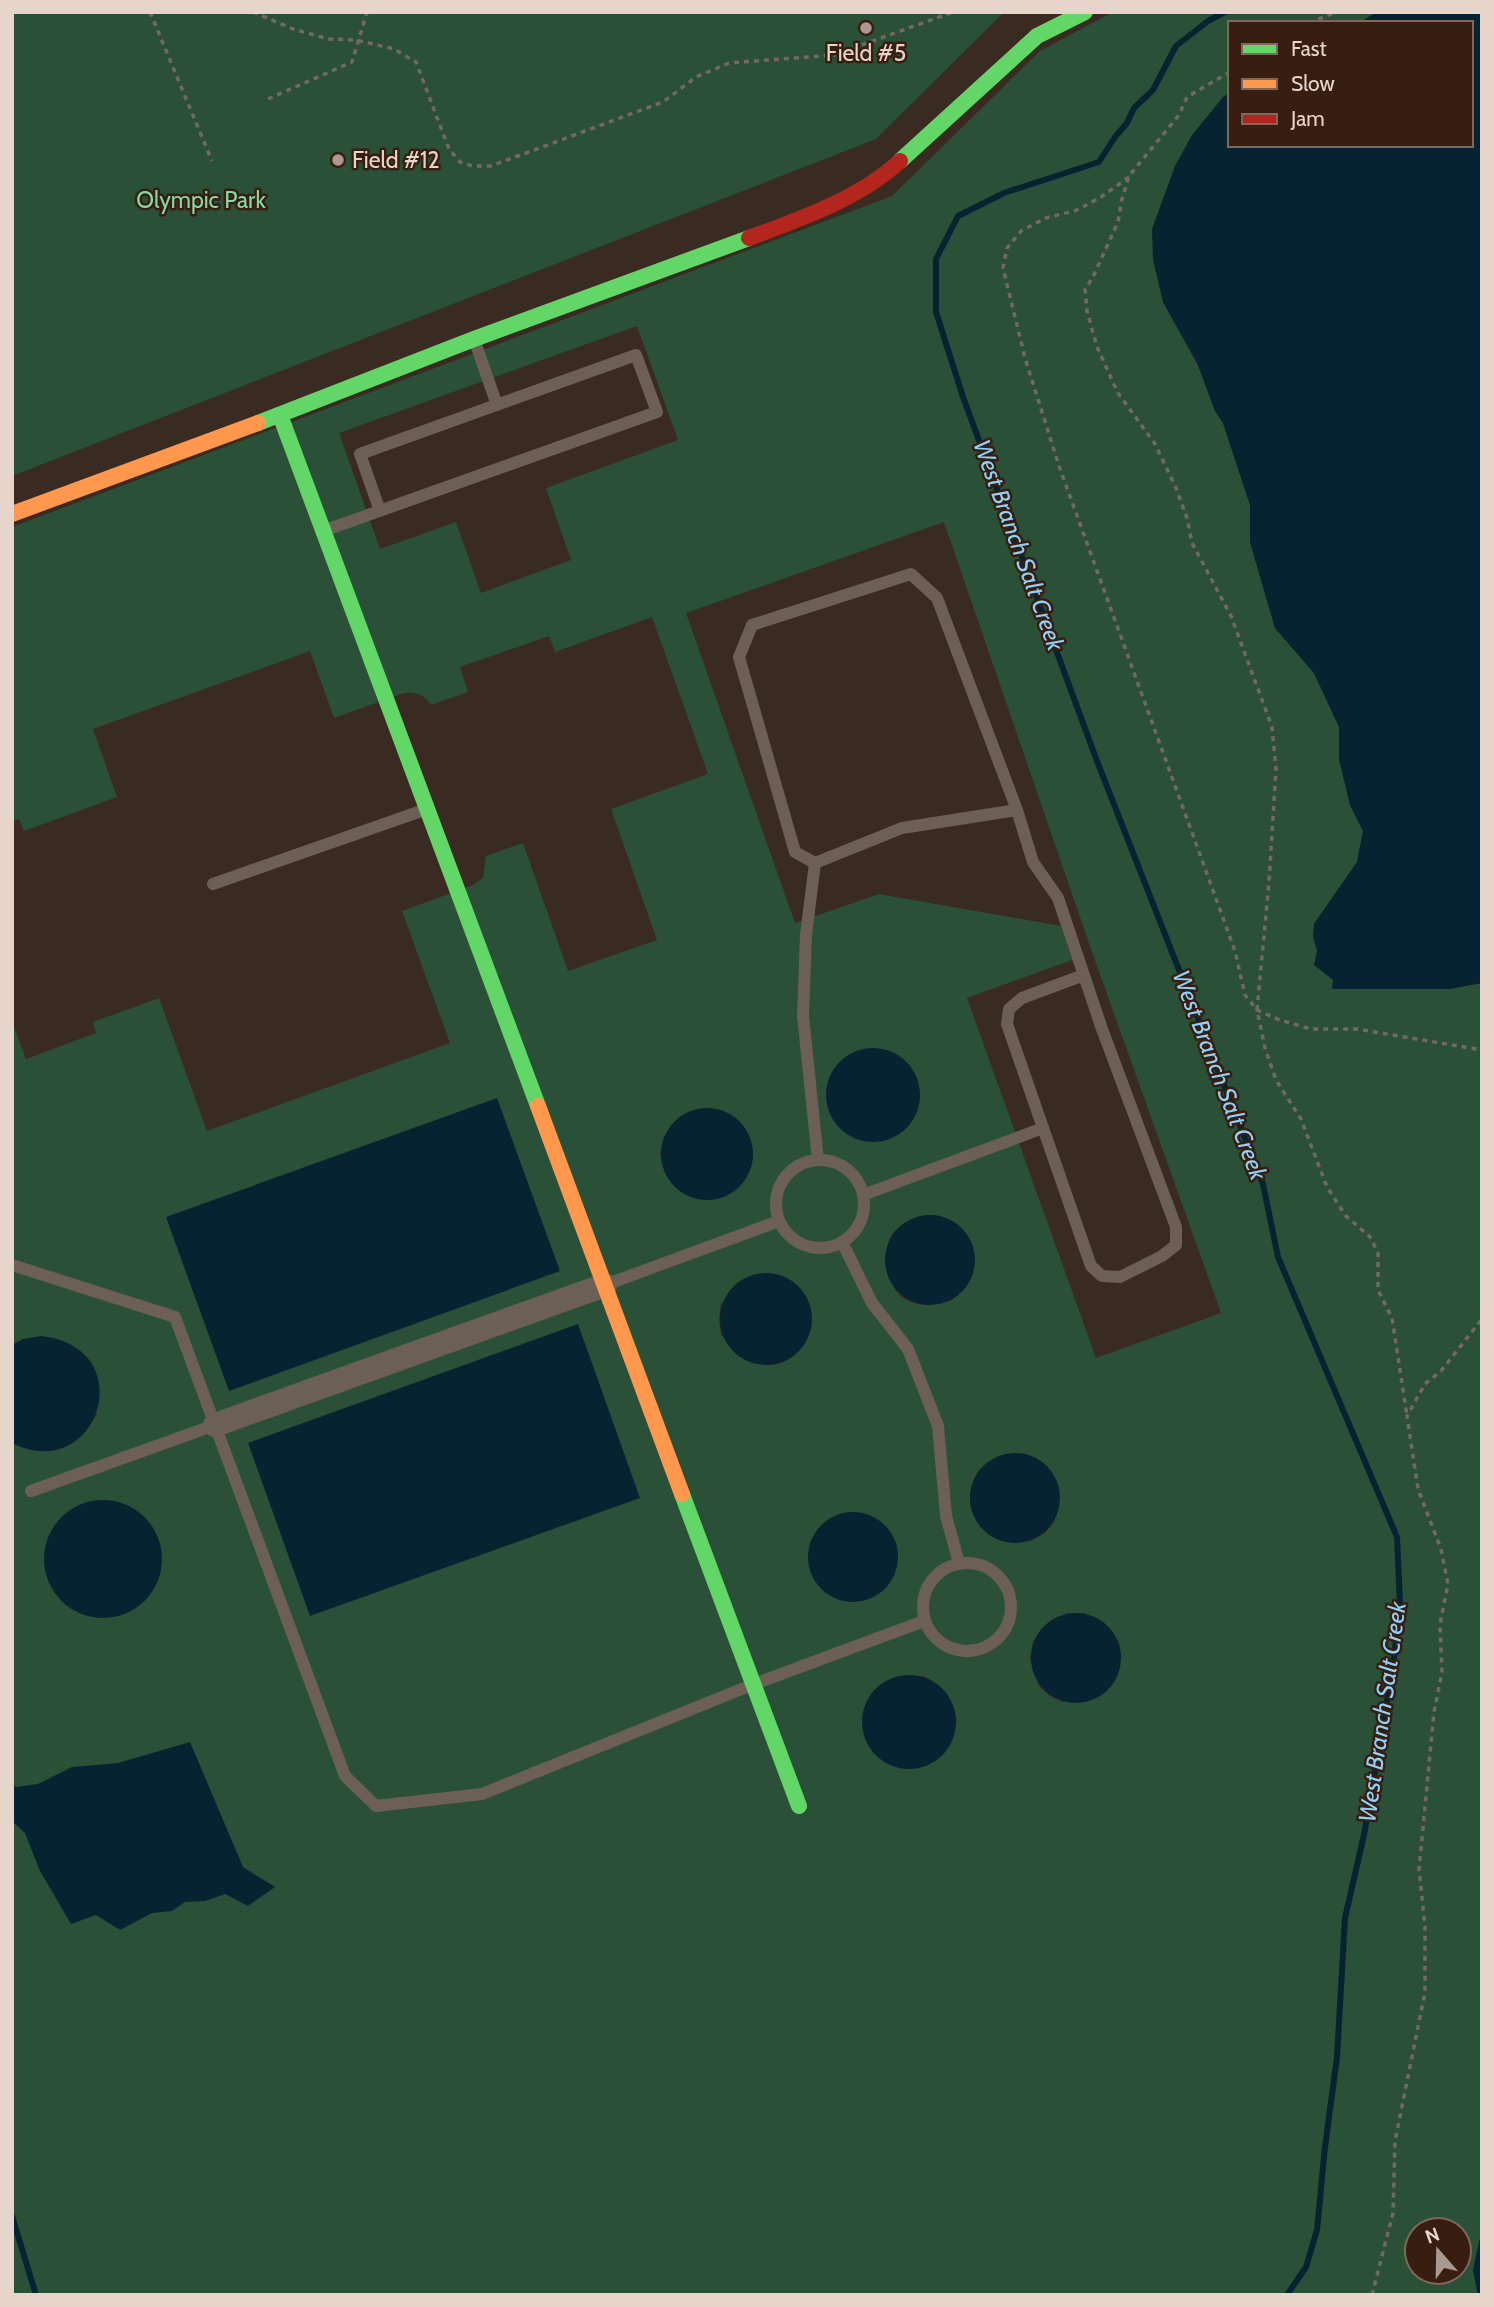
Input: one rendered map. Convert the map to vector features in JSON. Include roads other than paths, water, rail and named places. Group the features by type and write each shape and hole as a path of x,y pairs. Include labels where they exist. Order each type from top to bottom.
{"street":[{"path":"12,514 798,220 881,179 1037,36 1085,12"},
{"path":"280,415 799,1806"},
{"path":"215,1425 605,1285"}],"lane":[{"path":"474,339 497,405"},
{"path":"324,531 380,511 657,412 636,355 360,454 380,511"},
{"path":"815,863 795,852 738,657 752,625 911,574 937,598 1017,810 1033,862 1058,898 1176,1227 1176,1245 1162,1256 1121,1277 1102,1276 1091,1266 1007,1024 1009,1009 1022,998 1084,975"},
{"path":"213,884 427,809"},
{"path":"815,863 902,828 1017,810"},
{"path":"815,863 806,935 803,1016 817,1160"},
{"path":"863,1195 1043,1128"},
{"path":"817,1160 832,1161 855,1177 864,1204 862,1219 854,1232 842,1242 813,1248 799,1243 787,1234 775,1207 776,1193 782,1180 804,1163 817,1160"},
{"path":"605,1285 779,1221"},
{"path":"842,1242 872,1303 908,1349 938,1426 946,1516 959,1563"},
{"path":"12,1265 175,1317 345,1776 376,1806 482,1794 754,1684 924,1621"},
{"path":"31,1491 215,1425"},
{"path":"959,1563 987,1567 1007,1587 1011,1601 1011,1615 997,1640 985,1648 972,1651 957,1651 942,1645 931,1634 924,1621 922,1606 925,1591 933,1578 944,1568 959,1563"}],"water":[{"path":"1377,12 1482,12 1482,983 1449,989 1332,989 1333,980 1314,965 1317,950 1313,937 1314,924 1357,862 1363,831 1350,805 1339,759 1339,727 1314,673 1275,628 1250,542 1250,505 1223,423 1215,411 1198,365 1163,302 1153,260 1152,229 1175,166 1192,135 1228,94 1228,147 1473,147 1473,21 1362,21"},
{"path":"873,1048 891,1052 906,1062 916,1077 920,1095 916,1113 906,1128 891,1138 873,1142 855,1138 840,1128 830,1113 826,1095 830,1077 840,1062 855,1052"},
{"path":"497,1098 560,1271 229,1391 166,1217"},
{"path":"707,1108 725,1111 740,1121 750,1136 753,1154 750,1172 740,1187 725,1197 707,1200 689,1197 674,1187 664,1172 661,1154 664,1136 674,1121 689,1111"},
{"path":"930,1215 947,1218 962,1228 972,1243 975,1260 972,1277 962,1292 947,1302 930,1305 913,1302 898,1292 888,1277 885,1260 888,1243 898,1228 913,1218"},
{"path":"757,1273 775,1273 792,1280 805,1293 812,1310 812,1328 805,1345 792,1358 775,1365 757,1365 740,1358 727,1345 720,1328 720,1310 727,1293 740,1280"},
{"path":"578,1324 640,1498 310,1616 248,1443"},
{"path":"41,1336 73,1346 92,1363 99,1386 97,1410 86,1431 67,1446 42,1451 12,1443 12,1345 23,1339"},
{"path":"1015,1453 1032,1456 1047,1466 1057,1481 1060,1498 1057,1515 1047,1530 1032,1540 1015,1543 998,1540 983,1530 973,1515 970,1498 973,1481 983,1466 998,1456"},
{"path":"103,1500 114,1501 136,1510 152,1526 161,1548 161,1570 152,1592 136,1608 114,1617 103,1618 92,1617 70,1608 54,1592 45,1570 44,1559 45,1548 54,1526 70,1510 92,1501"},
{"path":"853,1512 870,1516 885,1525 894,1540 898,1557 894,1574 885,1589 870,1598 853,1602 836,1598 821,1589 812,1574 808,1557 812,1540 821,1525 836,1516"},
{"path":"1076,1613 1093,1616 1108,1626 1118,1641 1121,1658 1118,1675 1108,1690 1093,1700 1076,1703 1059,1700 1044,1690 1034,1675 1031,1658 1034,1641 1044,1626 1059,1616"},
{"path":"900,1675 918,1675 943,1688 953,1704 956,1722 953,1740 943,1756 918,1769 900,1769 875,1756 862,1731 862,1713 875,1688"},
{"path":"190,1742 243,1867 275,1887 248,1906 225,1894 205,1901 185,1902 172,1911 152,1913 120,1930 96,1915 71,1924 40,1871 25,1833 12,1821 12,1784 16,1787 38,1784 72,1767 118,1763"},
{"path":"1482,2229 1482,2295 1478,2295 1473,2270"}],"waterway":[{"name":"West Branch Salt Creek","path":"1225,12 1208,21 1176,46 1153,90 1134,108 1127,123 1099,162 1004,193 958,216 936,259 936,312 963,397 1097,761 1263,1184 1278,1257 1397,1537 1400,1604 1393,1666 1364,1835 1345,1918 1337,2057 1317,2230 1306,2267 1287,2295"},
{"name":"West Branch Salt Creek","path":"12,2216 36,2295"}],"place":[{"name":"Field #5","path":"866,28"},
{"name":"Field #12","path":"338,160"}],"park label":[{"name":"Olympic Park","path":"201,200"}]}
